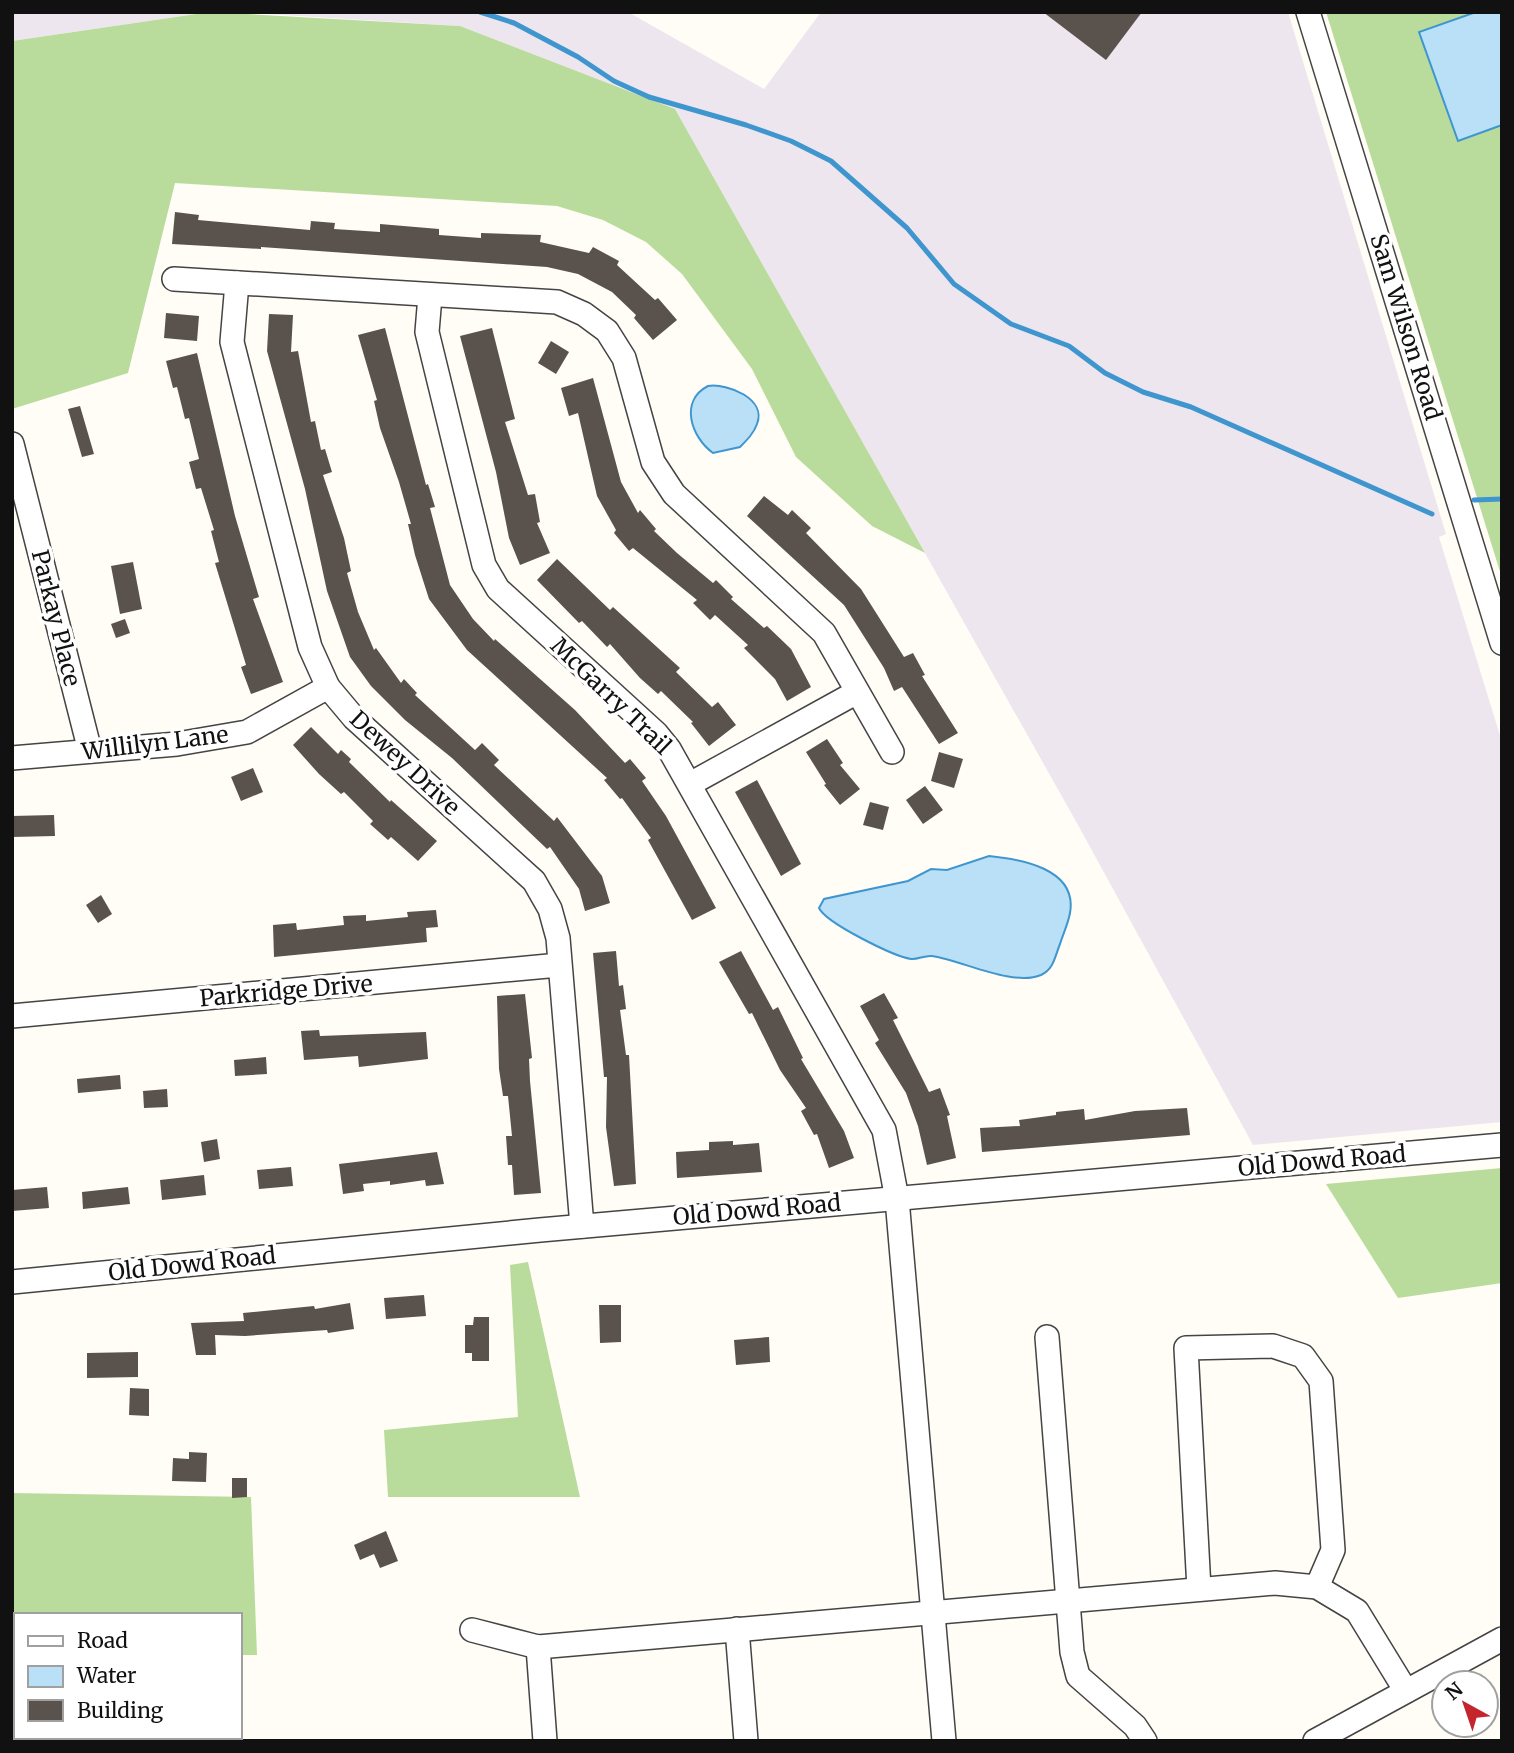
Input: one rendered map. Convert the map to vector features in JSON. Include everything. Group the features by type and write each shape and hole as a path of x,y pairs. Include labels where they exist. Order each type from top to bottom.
{"street":[{"name":"Sam Wilson Road","path":"1308,12 1502,643"},
{"path":"174,279 556,302 584,314 607,331 624,358 653,462 674,494 824,633 892,752"},
{"name":"Dewey Drive","path":"237,283 232,342 310,647 328,687 354,718 534,881 550,909 558,938 582,1226"},
{"name":"McGarry Trail","path":"429,296 427,332 484,565 498,589 656,733 690,784 884,1130 897,1199 944,1741"},
{"name":"Parkay Place","path":"12,444 90,751"},
{"name":"Willilyn Lane","path":"12,758 177,744 247,732 328,687"},
{"path":"690,784 857,692"},
{"name":"Parkridge Drive","path":"12,1016 559,965"},
{"name":"Old Dowd Road","path":"12,1282 582,1226 1502,1144"},
{"path":"1047,1337 1072,1652 1078,1676 1135,1726 1145,1741"},
{"path":"1199,1590 1186,1348 1273,1346 1303,1356 1321,1381 1333,1550 1317,1587"},
{"path":"472,1630 538,1647 1275,1583 1317,1587 1357,1611 1406,1691"},
{"path":"737,1629 746,1741"},
{"path":"1315,1741 1502,1639"},
{"path":"538,1647 545,1741"}],"shaded area":[{"path":"12,12 210,12 12,41"},
{"path":"234,12 628,12 764,89 821,12 1288,12 1446,534 1439,537 1502,742 1502,1122 1253,1145 1078,825 675,109 460,26"}],"green space":[{"path":"210,12 460,26 675,109 925,553 872,526 796,457 752,369 682,274 646,242 603,220 557,206 175,183 128,373 12,409 12,41"},
{"path":"1326,12 1502,12 1502,578"},
{"path":"1502,1168 1502,1283 1398,1298 1326,1184"},
{"path":"528,1262 580,1497 388,1497 384,1430 518,1417 510,1265"},
{"path":"12,1493 251,1497 257,1655 242,1655 242,1613 14,1613 14,1739 84,1741 12,1741"}],"water":[{"path":"1476,12 1502,12 1502,125 1458,141 1419,32"},
{"path":"708,386 735,390 744,394 756,407 759,415 756,427 740,447 713,453 694,429 691,419 693,401"},
{"path":"989,856 1030,863 1056,876 1065,886 1070,898 1069,917 1054,962 1041,975 1016,978 944,958 902,957 846,930 819,908 824,899 908,881 931,869 947,870"}],"building":[{"path":"1043,12 1142,12 1106,60"},
{"path":"175,212 199,215 198,220 310,230 311,221 335,223 334,229 380,232 380,224 439,229 439,235 481,238 481,233 541,235 540,242 589,253 593,247 619,261 617,265 655,300 658,298 677,320 653,340 634,318 636,315 612,292 578,274 547,267 261,247 172,244"},
{"path":"166,313 199,316 197,341 164,338"},
{"path":"269,314 293,315 291,352 298,351 311,422 315,421 321,450 325,449 332,472 323,475 344,538 351,571 347,573 358,612 374,650 376,648 401,683 404,679 417,693 415,695 475,750 482,743 499,760 494,765 554,821 557,817 602,876 610,903 585,911 579,889 550,847 547,849 452,758 405,720 371,686 350,657 327,591 305,489 267,351"},
{"path":"385,328 426,485 428,484 435,507 430,508 450,585 473,619 494,641 495,639 575,710 625,763 630,759 646,778 642,781 666,816 716,908 692,920 648,840 651,838 622,798 620,799 604,780 607,778 467,650 429,599 415,555 408,524 411,524 399,482 380,428 374,401 377,400 358,335"},
{"path":"492,328 515,419 505,422 528,495 535,494 540,522 537,523 550,553 520,565 509,538 496,472 460,336"},
{"path":"551,341 569,352 556,374 538,363"},
{"path":"197,353 235,516 259,597 253,599 283,682 251,694 241,667 246,665 215,563 219,562 211,531 214,530 201,488 196,489 189,462 199,459 189,418 185,419 177,387 173,388 166,361"},
{"path":"593,378 621,482 638,513 640,510 656,529 654,531 677,553 713,583 716,580 733,597 731,599 764,628 767,626 791,649 811,687 787,701 775,679 744,648 748,645 715,615 710,620 693,603 697,600 633,548 629,551 614,533 616,530 597,496 578,413 569,416 561,388"},
{"path":"80,406 94,454 82,457 68,409"},
{"path":"764,496 788,515 792,510 811,528 806,533 861,589 904,657 913,653 925,675 922,676 958,733 939,744 902,687 894,691 884,668 844,605 747,516"},
{"path":"557,559 610,610 613,607 680,668 676,672 712,707 718,702 736,725 709,746 691,723 693,722 661,691 658,694 640,678 610,644 607,647 582,621 579,623 537,580"},
{"path":"133,562 142,609 120,614 111,566"},
{"path":"125,619 130,633 116,638 111,624"},
{"path":"311,727 338,754 341,750 351,759 349,762 390,802 391,800 437,841 418,861 391,837 388,840 370,824 373,821 344,792 341,794 319,774 293,745"},
{"path":"827,739 843,763 840,765 860,789 840,805 824,785 826,784 806,752"},
{"path":"939,752 963,759 954,788 931,781"},
{"path":"253,768 263,792 241,801 231,777"},
{"path":"757,780 801,864 781,876 735,792"},
{"path":"925,786 943,810 923,824 906,800"},
{"path":"870,802 889,807 883,830 863,825"},
{"path":"54,815 55,836 12,837 12,816"},
{"path":"101,895 112,914 98,923 86,905"},
{"path":"436,910 438,927 426,928 427,942 274,957 273,925 296,923 297,930 344,925 343,916 366,915 366,921 408,917 407,912"},
{"path":"616,951 619,986 623,985 626,1009 620,1010 626,1055 629,1055 636,1184 614,1186 606,1127 607,1077 604,1077 593,953"},
{"path":"741,951 773,1010 778,1007 803,1058 801,1059 844,1131 854,1158 829,1168 817,1134 814,1135 801,1111 806,1108 780,1070 752,1013 749,1014 719,962"},
{"path":"884,993 898,1018 893,1020 929,1092 940,1088 950,1115 947,1116 956,1158 927,1165 918,1126 906,1093 875,1043 879,1040 860,1006"},
{"path":"525,994 541,1193 514,1195 506,1136 512,1136 508,1096 503,1096 499,1069 497,996"},
{"path":"319,1030 320,1036 426,1032 428,1059 359,1067 358,1056 304,1060 301,1031"},
{"path":"266,1057 267,1074 235,1076 234,1060"},
{"path":"120,1075 121,1089 78,1093 77,1079"},
{"path":"167,1089 168,1107 144,1108 143,1091"},
{"path":"1187,1108 1190,1135 982,1152 980,1128 1020,1126 1019,1120 1084,1109 1085,1120 1135,1111"},
{"path":"217,1139 220,1159 204,1162 201,1142"},
{"path":"733,1141 733,1145 759,1143 762,1172 677,1178 676,1152 709,1150 709,1142"},
{"path":"437,1152 444,1184 426,1186 425,1180 390,1185 390,1181 363,1184 364,1191 343,1194 339,1164"},
{"path":"291,1167 293,1186 259,1189 257,1170"},
{"path":"204,1175 206,1195 162,1200 160,1180"},
{"path":"47,1187 49,1208 12,1211 12,1190"},
{"path":"128,1187 130,1204 83,1209 82,1192"},
{"path":"424,1295 426,1316 386,1319 384,1298"},
{"path":"350,1303 354,1329 328,1333 327,1330 245,1336 215,1335 216,1355 196,1355 191,1323 244,1321 243,1313 314,1306 315,1309"},
{"path":"599,1305 621,1305 621,1342 600,1343"},
{"path":"474,1317 489,1317 489,1361 472,1361 472,1353 465,1353 465,1325 473,1325"},
{"path":"769,1337 770,1362 736,1365 734,1340"},
{"path":"138,1352 138,1377 87,1378 87,1353"},
{"path":"130,1388 149,1389 149,1416 129,1415"},
{"path":"189,1452 207,1453 206,1482 172,1481 173,1458 189,1459"},
{"path":"232,1478 247,1478 247,1497 232,1498"},
{"path":"386,1531 398,1561 380,1568 374,1554 360,1560 354,1545"}],"waterway":[{"path":"480,12 514,23 578,57 614,81 649,97 746,125 791,141 831,161 907,228 954,284 1011,324 1069,346 1105,373 1143,392 1191,407 1432,514"},
{"path":"1474,500 1502,499"}]}
